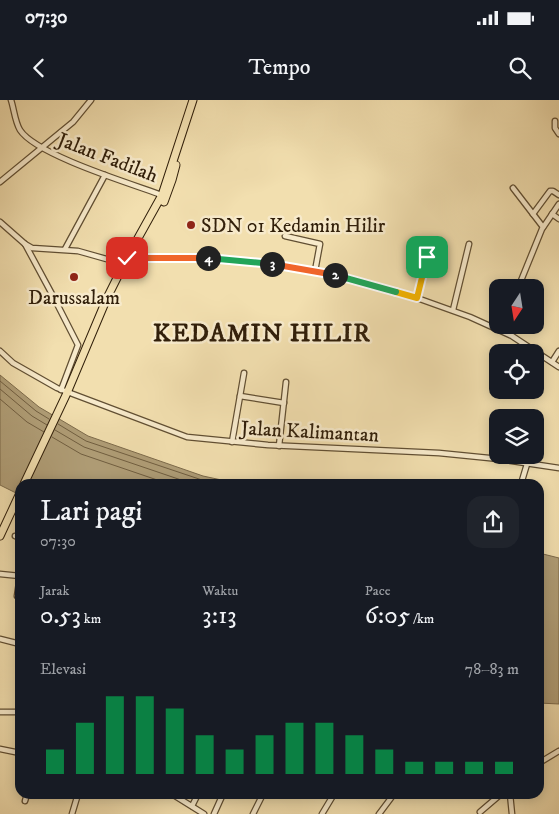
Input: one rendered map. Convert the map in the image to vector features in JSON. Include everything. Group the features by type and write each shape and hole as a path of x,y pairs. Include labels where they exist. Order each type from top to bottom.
{"highway":[{"path":"126,264 167,195 192,100"},
{"path":"26,479 63,402 64,391 162,194 185,126 196,100"},
{"path":"0,536 15,503"}],"street":[{"name":"Jalan Fadilah","path":"11,100 20,129 26,136 42,147 62,158 105,175 162,194"},
{"path":"0,182 73,122 91,100"},
{"path":"555,121 555,128 559,134"},
{"path":"65,249 105,175"},
{"path":"513,188 543,227"},
{"path":"533,214 550,192 553,191 559,195"},
{"path":"522,279 543,227 559,204"},
{"path":"552,214 559,219"},
{"path":"0,222 32,248 65,249 126,264 210,258 315,270 417,298 489,323"},
{"path":"285,236 320,244 315,270"},
{"path":"25,244 54,296 78,345 64,391"},
{"path":"453,310 469,244"},
{"path":"417,298 427,257"},
{"path":"511,334 559,367"},
{"name":"Jalan Kalimantan","path":"0,351 27,372 64,391 187,437 279,446 440,453 489,459"},
{"path":"552,362 559,351"},
{"path":"232,442 244,373"},
{"path":"279,446 286,382"},
{"path":"240,396 284,404"},
{"path":"522,479 527,464"},
{"name":"Jalan Kalimantan","path":"527,464 559,468"},
{"path":"0,574 15,576"},
{"path":"0,639 15,643"},
{"path":"0,712 15,712"},
{"path":"0,749 15,752"},
{"path":"544,760 559,751"},
{"path":"72,814 76,799"},
{"path":"180,799 204,814"},
{"path":"192,806 196,799"},
{"path":"214,814 221,799"},
{"path":"253,814 260,799"},
{"path":"322,814 331,799"},
{"path":"379,814 390,799"},
{"path":"480,812 494,799"},
{"path":"510,799 512,814"}],"water":[{"path":"0,375 39,407 88,436 203,476 217,479 15,479 15,492 0,485"},
{"path":"544,554 559,558 559,704 544,703"}],"place":[{"name":"SDN 01 Kedamin Hilir","path":"191,225"},
{"name":"Darussalam","path":"74,277"}],"district":[{"name":"KEDAMIN HILIR","path":"262,332"}],"route":[{"path":"127,258 210,258 315,270 379,286 417,298 427,257"}]}
